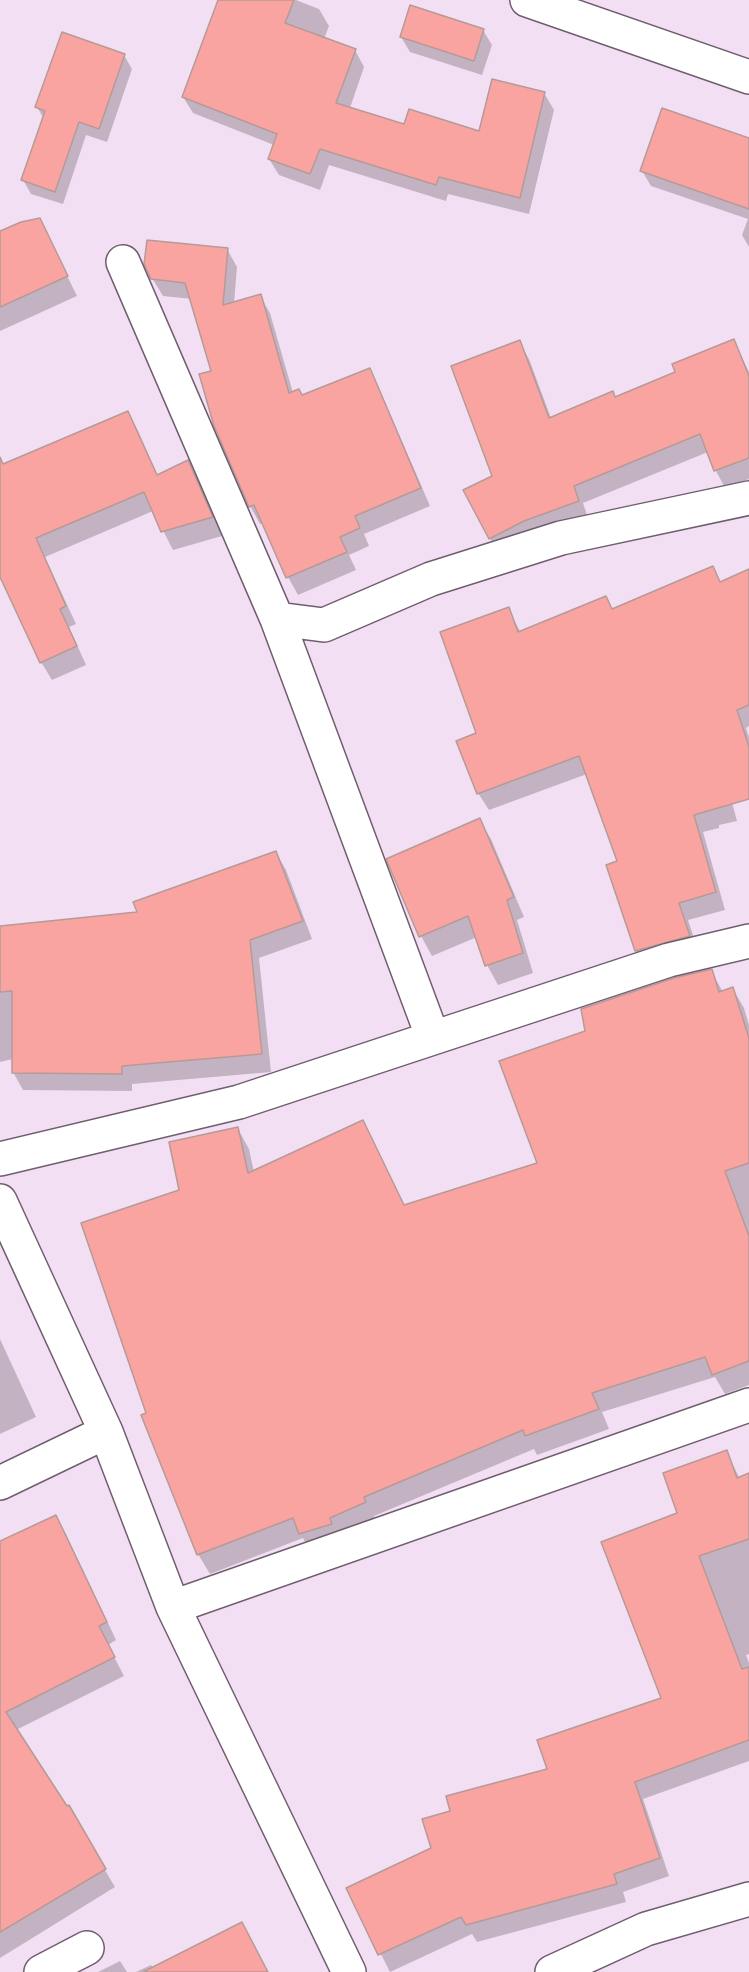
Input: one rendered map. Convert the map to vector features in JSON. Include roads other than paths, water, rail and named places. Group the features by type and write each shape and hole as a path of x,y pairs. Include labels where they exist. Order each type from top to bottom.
{"street":[{"path":"527,0 749,77"},
{"path":"123,262 277,620 434,1038"},
{"path":"277,620 324,625 431,579 561,538 749,498"},
{"path":"296,669 324,625"},
{"path":"0,1159 239,1102 669,960 749,941"},
{"path":"0,1201 106,1432 173,1607 349,1972"},
{"path":"173,1607 749,1405"},
{"path":"0,1483 106,1432"},
{"path":"552,1972 646,1929 749,1899"},
{"path":"41,1972 87,1948"}]}
